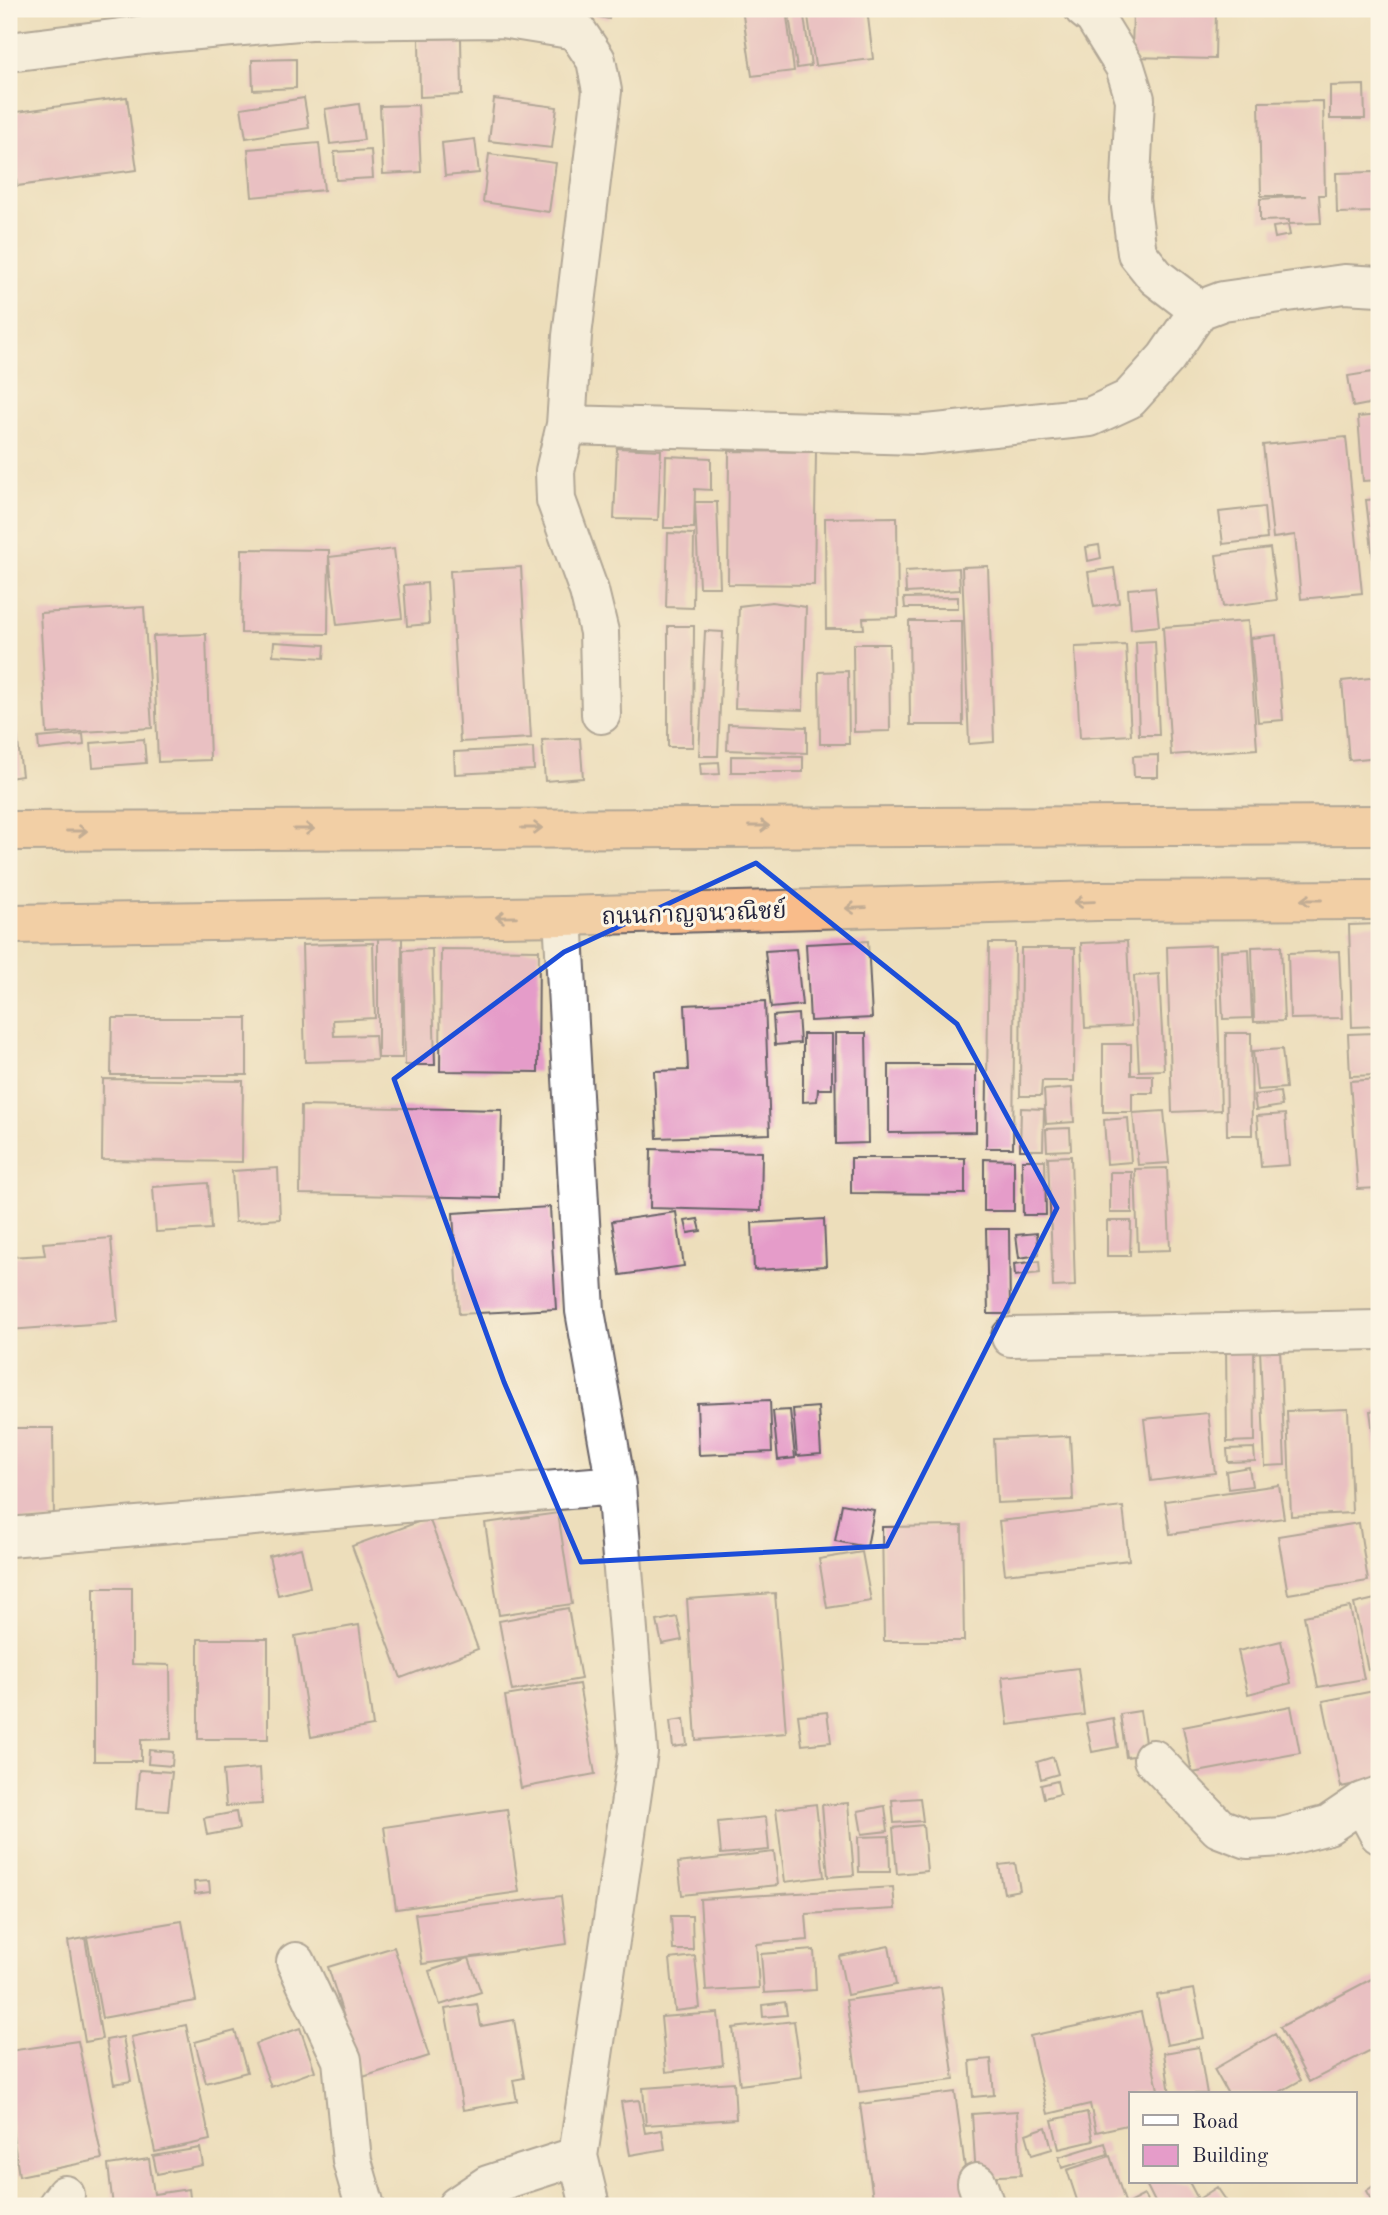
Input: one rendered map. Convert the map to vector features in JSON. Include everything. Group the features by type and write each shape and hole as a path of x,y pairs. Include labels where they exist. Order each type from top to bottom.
{"highway":[{"path":"9,831 1379,825"},
{"name":"ถนนกาญจนวณิชย์","path":"9,924 563,916 1097,901 1379,900"}],"street":[{"path":"1084,9 1094,17 1125,67 1135,99 1129,199 1137,253 1156,277 1199,310"},
{"path":"9,52 153,34 310,20 502,18 576,30 596,60 602,91 572,336 566,425 555,471 556,500 589,591 599,632 601,714"},
{"path":"566,425 918,435 1090,417 1129,399 1166,358 1199,310 1223,301 1330,286 1379,286"},
{"path":"563,916 585,1311 616,1485 638,1752 578,2156 590,2206"},
{"path":"1011,1336 1379,1330"},
{"path":"9,1536 616,1485"},
{"path":"1153,1759 1219,1828 1248,1839 1282,1837 1373,1811"},
{"path":"296,1962 342,2060 352,2161 365,2206"},
{"path":"457,2206 488,2185 578,2156"}],"highlighted area":[{"path":"756,863 957,1024 1057,1208 887,1546 581,1562 504,1382 394,1079 564,952"}],"building":[{"path":"560,9 611,9 609,19"},
{"path":"742,9 786,9 794,71 752,76"},
{"path":"788,9 803,9 811,66 797,68"},
{"path":"807,9 867,9 873,59 815,66"},
{"path":"1133,9 1216,9 1215,59 1132,57"},
{"path":"461,38 462,95 420,97 419,39"},
{"path":"296,59 296,88 253,90 252,60"},
{"path":"1364,85 1365,119 1330,119 1330,86"},
{"path":"127,97 137,170 17,186 9,113"},
{"path":"304,98 309,128 246,138 241,108"},
{"path":"494,99 557,107 552,148 489,141"},
{"path":"1323,101 1325,195 1319,195 1321,223 1260,221 1260,199 1306,196 1261,196 1259,102"},
{"path":"359,104 364,140 330,144 325,109"},
{"path":"418,105 421,172 383,174 380,106"},
{"path":"475,139 479,173 445,176 442,143"},
{"path":"319,143 324,190 252,197 248,149"},
{"path":"371,150 373,178 336,180 334,152"},
{"path":"489,154 556,163 549,212 483,202"},
{"path":"1374,172 1376,212 1337,213 1336,173"},
{"path":"1288,225 1290,235 1275,238 1273,227"},
{"path":"1379,371 1379,402 1353,407 1348,376"},
{"path":"1379,415 1379,480 1363,481 1358,417"},
{"path":"1346,437 1362,593 1301,599 1295,535 1273,538 1263,445"},
{"path":"617,448 661,450 658,520 614,519"},
{"path":"729,451 816,452 814,585 728,584"},
{"path":"666,456 711,458 711,490 695,489 694,528 664,528"},
{"path":"1379,499 1379,599 1378,599 1366,500"},
{"path":"695,502 717,502 720,587 699,587"},
{"path":"1264,507 1267,539 1223,544 1219,512"},
{"path":"897,517 898,617 863,618 864,629 826,629 825,518"},
{"path":"668,533 694,534 693,608 666,607"},
{"path":"1099,545 1101,558 1088,561 1086,547"},
{"path":"1270,548 1277,600 1223,607 1216,555"},
{"path":"242,549 329,550 328,634 241,633"},
{"path":"394,549 402,618 337,625 329,557"},
{"path":"988,566 994,742 969,744 962,567"},
{"path":"521,567 531,738 460,742 450,571"},
{"path":"959,568 960,590 906,593 905,571"},
{"path":"1114,568 1119,603 1094,607 1088,572"},
{"path":"427,583 429,624 407,626 404,585"},
{"path":"1155,587 1159,626 1131,629 1128,589"},
{"path":"958,597 958,608 905,608 904,598"},
{"path":"772,602 806,607 803,710 735,708 739,606"},
{"path":"144,607 152,728 47,734 40,613"},
{"path":"909,621 962,621 963,725 910,725"},
{"path":"1248,621 1257,749 1171,755 1163,627"},
{"path":"668,626 694,626 693,747 668,747"},
{"path":"705,631 723,632 718,756 699,756"},
{"path":"206,634 210,760 158,762 153,636"},
{"path":"1276,635 1283,720 1258,722 1251,638"},
{"path":"1155,641 1159,735 1139,735 1136,642"},
{"path":"274,642 325,645 324,658 273,655"},
{"path":"853,644 889,644 890,731 854,732"},
{"path":"1126,645 1131,735 1080,738 1075,647"},
{"path":"9,668 22,776 9,778"},
{"path":"848,671 849,744 820,744 819,672"},
{"path":"1379,677 1379,757 1349,760 1342,681"},
{"path":"728,724 807,727 807,753 727,750"},
{"path":"83,734 84,745 39,750 38,738"},
{"path":"580,738 583,778 545,781 542,740"},
{"path":"144,739 146,763 93,767 91,743"},
{"path":"533,748 534,770 455,774 454,752"},
{"path":"1158,755 1158,777 1134,777 1133,756"},
{"path":"731,756 803,757 803,772 731,772"},
{"path":"719,762 720,774 701,775 700,763"},
{"path":"1379,924 1379,1026 1352,1027 1349,925"},
{"path":"378,934 402,934 402,1058 378,1058"},
{"path":"868,941 872,1018 810,1021 806,944"},
{"path":"1127,941 1131,1026 1085,1028 1081,943"},
{"path":"373,943 375,1018 333,1020 334,1036 375,1035 377,1060 305,1062 302,945"},
{"path":"989,943 1015,943 1013,1148 986,1148"},
{"path":"1216,945 1221,1110 1172,1112 1167,947"},
{"path":"1281,946 1284,1021 1254,1022 1252,947"},
{"path":"1021,948 1075,948 1074,1081 1042,1081 1041,1096 1020,1096"},
{"path":"432,949 435,1065 405,1065 403,950"},
{"path":"441,949 539,950 538,1072 440,1071"},
{"path":"796,949 802,1005 771,1008 765,951"},
{"path":"1249,949 1252,1018 1223,1019 1220,951"},
{"path":"1339,951 1342,1018 1290,1019 1288,953"},
{"path":"1159,974 1164,1070 1139,1071 1134,976"},
{"path":"765,1001 770,1134 657,1138 654,1071 688,1070 685,1005"},
{"path":"798,1014 800,1043 775,1045 773,1016"},
{"path":"112,1018 247,1018 247,1075 111,1075"},
{"path":"835,1033 866,1033 868,1143 836,1144"},
{"path":"1226,1033 1251,1033 1252,1135 1227,1135"},
{"path":"1375,1033 1377,1075 1350,1076 1348,1034"},
{"path":"803,1034 832,1034 832,1089 818,1089 817,1101 803,1102"},
{"path":"1103,1044 1131,1044 1131,1075 1153,1075 1153,1093 1132,1093 1132,1112 1103,1112"},
{"path":"1282,1049 1286,1088 1257,1090 1253,1051"},
{"path":"889,1065 976,1065 976,1132 889,1133"},
{"path":"103,1079 243,1081 242,1162 102,1160"},
{"path":"1379,1079 1379,1188 1358,1189 1350,1081"},
{"path":"1072,1088 1074,1122 1046,1124 1044,1090"},
{"path":"1280,1092 1282,1106 1256,1110 1254,1095"},
{"path":"301,1106 502,1110 500,1198 300,1194"},
{"path":"1021,1108 1044,1109 1043,1150 1020,1150"},
{"path":"1164,1111 1169,1163 1138,1165 1133,1113"},
{"path":"1285,1114 1289,1165 1261,1167 1257,1116"},
{"path":"1128,1118 1131,1162 1107,1164 1104,1120"},
{"path":"1070,1128 1071,1150 1047,1151 1046,1129"},
{"path":"651,1149 762,1152 761,1211 650,1208"},
{"path":"1071,1156 1075,1286 1053,1287 1048,1157"},
{"path":"851,1158 965,1158 965,1194 851,1193"},
{"path":"984,1159 1014,1160 1014,1211 984,1211"},
{"path":"1022,1160 1045,1160 1046,1215 1023,1215"},
{"path":"278,1168 280,1219 235,1222 232,1171"},
{"path":"1167,1168 1170,1250 1138,1251 1135,1169"},
{"path":"1110,1172 1132,1172 1132,1213 1110,1213"},
{"path":"208,1183 211,1229 156,1232 153,1187"},
{"path":"550,1207 556,1309 459,1314 453,1213"},
{"path":"676,1212 684,1266 620,1275 612,1221"},
{"path":"698,1219 701,1231 688,1233 685,1221"},
{"path":"824,1219 826,1266 754,1270 752,1223"},
{"path":"1107,1221 1131,1221 1130,1256 1107,1256"},
{"path":"986,1229 1009,1229 1010,1314 988,1314"},
{"path":"1037,1233 1039,1255 1019,1258 1016,1235"},
{"path":"111,1238 118,1322 9,1330 9,1257 45,1255 43,1243"},
{"path":"1039,1261 1040,1273 1015,1276 1014,1264"},
{"path":"1254,1344 1255,1441 1227,1442 1226,1345"},
{"path":"1280,1348 1285,1465 1265,1466 1260,1349"},
{"path":"770,1400 772,1452 699,1455 697,1403"},
{"path":"818,1407 821,1454 797,1456 793,1409"},
{"path":"1348,1409 1352,1513 1291,1516 1287,1411"},
{"path":"790,1410 795,1458 778,1460 773,1411"},
{"path":"1379,1410 1379,1468 1378,1469 1370,1411"},
{"path":"1208,1413 1215,1473 1151,1481 1144,1419"},
{"path":"9,1428 53,1428 54,1521 9,1521"},
{"path":"1070,1436 1073,1500 997,1503 994,1439"},
{"path":"1254,1448 1255,1461 1228,1462 1227,1449"},
{"path":"1249,1467 1252,1486 1228,1489 1226,1471"},
{"path":"1279,1485 1284,1518 1170,1534 1165,1501"},
{"path":"842,1504 874,1510 867,1547 835,1541"},
{"path":"1123,1507 1129,1560 1005,1574 999,1521"},
{"path":"558,1513 572,1604 499,1615 485,1523"},
{"path":"429,1518 478,1649 401,1678 352,1546"},
{"path":"1359,1523 1368,1581 1288,1594 1278,1536"},
{"path":"962,1526 964,1641 884,1641 882,1527"},
{"path":"301,1548 310,1587 278,1595 269,1556"},
{"path":"862,1552 871,1601 827,1608 819,1559"},
{"path":"94,1588 132,1588 132,1664 170,1665 171,1739 141,1740 141,1761 94,1761"},
{"path":"775,1593 786,1733 696,1740 687,1599"},
{"path":"1379,1598 1379,1667 1368,1670 1354,1604"},
{"path":"1350,1607 1364,1679 1318,1687 1304,1616"},
{"path":"568,1608 581,1679 512,1691 499,1621"},
{"path":"677,1617 682,1640 662,1644 657,1621"},
{"path":"359,1625 373,1726 311,1737 295,1636"},
{"path":"198,1639 268,1639 268,1739 198,1739"},
{"path":"1281,1641 1291,1683 1248,1694 1238,1651"},
{"path":"1078,1668 1084,1715 1008,1725 1002,1677"},
{"path":"579,1684 595,1774 521,1788 505,1696"},
{"path":"1379,1690 1379,1779 1341,1787 1323,1701"},
{"path":"1291,1706 1300,1753 1192,1773 1183,1727"},
{"path":"1140,1711 1147,1754 1126,1757 1120,1714"},
{"path":"827,1712 831,1742 802,1745 798,1715"},
{"path":"1113,1718 1118,1747 1092,1752 1086,1723"},
{"path":"684,1719 687,1745 673,1747 670,1721"},
{"path":"149,1750 173,1752 172,1766 148,1764"},
{"path":"1053,1757 1058,1774 1041,1779 1037,1762"},
{"path":"260,1768 262,1804 226,1806 223,1771"},
{"path":"139,1770 172,1772 168,1811 136,1809"},
{"path":"1057,1781 1060,1794 1044,1798 1041,1785"},
{"path":"920,1798 923,1821 894,1823 892,1800"},
{"path":"848,1803 854,1875 828,1877 822,1805"},
{"path":"816,1804 824,1877 785,1882 776,1809"},
{"path":"885,1806 888,1831 862,1834 858,1811"},
{"path":"507,1809 519,1892 396,1909 384,1827"},
{"path":"236,1812 239,1829 207,1835 204,1818"},
{"path":"766,1817 769,1850 721,1854 718,1822"},
{"path":"923,1825 927,1871 897,1874 893,1828"},
{"path":"889,1836 890,1872 859,1872 858,1837"},
{"path":"774,1852 778,1885 682,1895 678,1863"},
{"path":"1015,1863 1020,1890 1004,1893 999,1865"},
{"path":"209,1881 210,1892 195,1894 194,1882"},
{"path":"893,1887 895,1909 806,1914 808,1940 756,1944 759,1988 706,1991 700,1899"},
{"path":"561,1896 567,1944 422,1964 415,1914"},
{"path":"671,1916 692,1916 693,1950 673,1950"},
{"path":"182,1921 196,2001 102,2018 87,1937"},
{"path":"85,1938 102,2039 85,2042 68,1941"},
{"path":"889,1946 896,1985 847,1995 839,1956"},
{"path":"394,1947 429,2056 363,2077 328,1967"},
{"path":"814,1950 816,1990 764,1993 761,1954"},
{"path":"695,1956 700,2008 675,2011 670,1959"},
{"path":"469,1958 481,1992 440,2005 429,1971"},
{"path":"1379,1975 1379,2046 1309,2082 1280,2027"},
{"path":"941,1987 954,2080 859,2092 846,2000"},
{"path":"1194,1989 1204,2038 1167,2045 1157,1995"},
{"path":"785,2002 787,2015 763,2017 762,2005"},
{"path":"477,2004 481,2026 514,2020 524,2078 513,2080 517,2101 463,2110 445,2009"},
{"path":"1141,2012 1159,2092 1129,2092 1129,2124 1096,2132 1090,2104 1048,2114 1030,2036"},
{"path":"718,2013 723,2065 666,2072 661,2017"},
{"path":"794,2021 802,2077 740,2085 733,2028"},
{"path":"186,2025 210,2140 155,2152 131,2037"},
{"path":"300,2028 315,2071 271,2087 255,2044"},
{"path":"235,2031 247,2072 206,2083 195,2042"},
{"path":"1275,2034 1301,2080 1280,2092 1227,2092 1214,2069"},
{"path":"123,2037 131,2081 114,2084 106,2040"},
{"path":"78,2041 102,2159 19,2176 9,2109 9,2051"},
{"path":"1199,2047 1207,2092 1170,2092 1164,2053"},
{"path":"991,2059 994,2095 973,2097 970,2061"},
{"path":"734,2082 736,2119 646,2125 643,2088"},
{"path":"955,2092 970,2206 874,2206 860,2104"},
{"path":"639,2100 645,2133 662,2130 665,2149 630,2155 621,2102"},
{"path":"1017,2111 1021,2175 976,2177 972,2114"},
{"path":"1087,2112 1093,2141 1059,2149 1052,2120"},
{"path":"1046,2127 1052,2149 1032,2155 1026,2134"},
{"path":"1105,2143 1108,2154 1062,2168 1059,2157"},
{"path":"200,2148 203,2165 157,2174 153,2156"},
{"path":"1110,2156 1125,2202 1111,2206 1079,2206 1067,2170"},
{"path":"149,2159 154,2194 189,2189 191,2206 113,2206 108,2165"},
{"path":"1379,2182 1379,2206 1375,2206 1366,2191"},
{"path":"1146,2184 1190,2184 1197,2197 1178,2206 1157,2206"},
{"path":"1217,2187 1230,2206 1188,2206"},
{"path":"1144,2195 1150,2206 1123,2206"}]}
